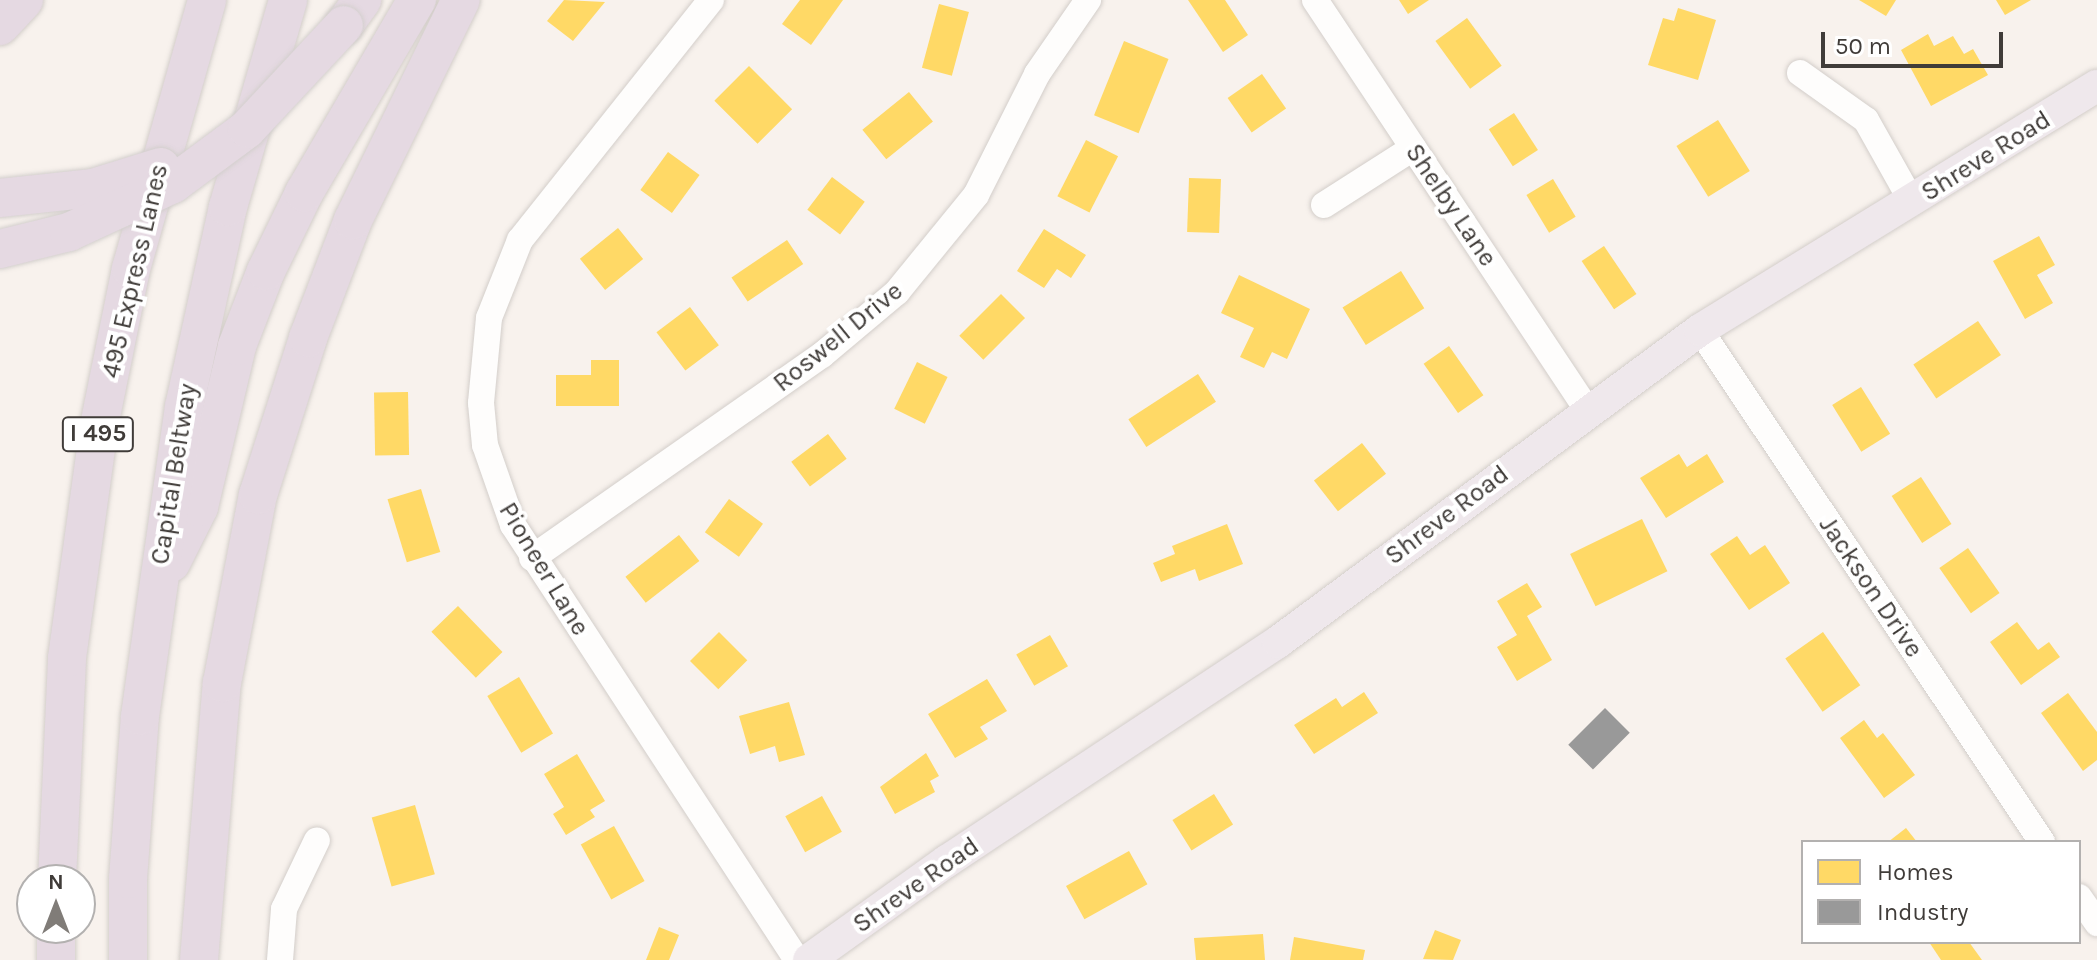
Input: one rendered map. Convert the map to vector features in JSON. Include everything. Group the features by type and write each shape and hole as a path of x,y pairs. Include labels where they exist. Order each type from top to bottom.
{"highway":[{"path":"0,26 24,0"},
{"name":"495 Express Lanes","path":"58,864 67,658 99,426 131,269 207,0"},
{"name":"Capital Beltway","path":"128,960 128,879 156,594 207,290 259,89 288,0"},
{"path":"156,594 199,507 237,346 266,271 304,193 417,0"},
{"path":"199,960 222,683 258,495 338,258 461,0"},
{"path":"0,249 69,232 173,184 209,161 282,95 353,12"},
{"path":"0,198 64,194 134,178 219,139 282,95"}],"main road":[{"name":"Shreve Road","path":"813,958 1278,642 1587,410 1700,330 2097,86"}],"street":[{"name":"Pioneer Lane","path":"711,0 543,206 502,278 482,361 481,403 496,486 532,558 813,958"},
{"name":"Roswell Drive","path":"532,558 822,355 897,292 976,195 1037,74 1088,0"},
{"name":"Shelby Lane","path":"1315,0 1587,410"},
{"path":"1800,73 1866,120 1912,202"},
{"path":"1324,205 1413,148"},
{"name":"Jackson Drive","path":"1700,330 2041,840"},
{"path":"280,960 284,909 317,840"},
{"path":"2081,900 2097,923"}],"building: Homes":[{"path":"564,0 605,2 573,41 547,21"},
{"path":"800,0 843,0 811,45 782,24"},
{"path":"1188,0 1225,0 1248,35 1223,52"},
{"path":"1399,0 1429,0 1408,14"},
{"path":"1859,0 1896,0 1886,16"},
{"path":"1996,0 2031,0 2005,15"},
{"path":"939,4 969,12 952,76 922,68"},
{"path":"1678,8 1716,20 1698,80 1648,65 1663,18 1674,21"},
{"path":"1467,18 1502,66 1470,89 1435,41"},
{"path":"1928,34 1934,46 1953,36 1964,54 1973,49 1988,75 1931,106 1901,50"},
{"path":"1124,41 1169,59 1139,133 1094,115"},
{"path":"749,66 792,109 757,144 714,101"},
{"path":"1262,74 1286,108 1252,132 1228,98"},
{"path":"909,92 933,122 886,159 862,130"},
{"path":"1514,113 1538,150 1513,166 1489,129"},
{"path":"1718,120 1750,171 1708,197 1676,146"},
{"path":"1086,140 1118,156 1089,212 1057,196"},
{"path":"668,152 700,175 672,213 640,190"},
{"path":"832,177 865,202 840,234 807,210"},
{"path":"1189,178 1221,179 1219,233 1187,232"},
{"path":"1553,179 1576,217 1549,233 1526,195"},
{"path":"618,228 643,259 605,290 580,259"},
{"path":"1044,229 1086,255 1071,278 1057,269 1044,288 1017,271"},
{"path":"2039,236 2055,265 2037,275 2053,303 2025,319 1993,261"},
{"path":"787,240 803,264 748,302 731,277"},
{"path":"1604,246 1636,294 1614,309 1582,261"},
{"path":"1401,271 1424,308 1366,345 1342,308"},
{"path":"1239,275 1310,309 1287,359 1272,352 1264,368 1240,357 1254,328 1221,313"},
{"path":"1001,294 1025,318 983,360 959,336"},
{"path":"690,307 719,345 685,371 656,332"},
{"path":"1978,321 2001,355 1936,399 1913,365"},
{"path":"1449,346 1483,395 1458,413 1424,364"},
{"path":"591,360 619,360 619,406 556,406 556,375 591,375"},
{"path":"917,362 948,377 925,424 894,409"},
{"path":"1198,374 1216,402 1146,447 1128,419"},
{"path":"1861,387 1890,434 1861,452 1832,405"},
{"path":"408,392 409,455 375,456 374,393"},
{"path":"828,434 847,459 810,486 791,462"},
{"path":"1362,443 1386,474 1338,511 1314,481"},
{"path":"1679,454 1687,467 1707,454 1724,482 1666,518 1640,478"},
{"path":"1921,477 1951,524 1922,543 1892,496"},
{"path":"421,489 440,552 407,562 388,499"},
{"path":"729,499 763,524 739,557 705,532"},
{"path":"1642,519 1667,571 1596,606 1570,554"},
{"path":"1227,524 1243,564 1199,581 1195,569 1161,582 1153,563 1175,554 1172,546"},
{"path":"679,535 699,561 646,603 625,577"},
{"path":"1737,536 1750,555 1765,545 1790,583 1749,610 1710,554"},
{"path":"1968,548 2000,593 1971,613 1939,568"},
{"path":"1527,583 1542,607 1527,616 1552,660 1517,681 1497,647 1517,635 1497,601"},
{"path":"458,606 502,652 476,678 431,632"},
{"path":"2017,622 2038,650 2049,642 2060,657 2021,685 1990,642"},
{"path":"719,632 747,660 718,689 690,661"},
{"path":"1823,632 1860,685 1823,712 1785,658"},
{"path":"1050,635 1068,666 1034,686 1016,654"},
{"path":"519,677 553,734 521,753 487,696"},
{"path":"987,679 1007,711 980,727 988,739 955,758 928,714"},
{"path":"1364,692 1378,713 1314,754 1294,725 1336,698 1342,707"},
{"path":"2068,693 2097,732 2097,760 2083,771 2041,713"},
{"path":"789,702 805,755 779,762 775,746 750,754 739,716"},
{"path":"1864,720 1877,738 1883,733 1915,775 1884,798 1840,738"},
{"path":"926,753 939,776 930,781 935,792 895,814 880,787"},
{"path":"577,754 605,801 590,810 595,817 566,835 553,814 564,807 544,774"},
{"path":"1214,794 1233,825 1192,850 1172,820"},
{"path":"822,796 842,832 805,852 785,816"},
{"path":"415,805 435,874 392,887 372,817"},
{"path":"614,826 645,881 611,900 581,844"},
{"path":"1906,828 1915,840 1891,840"},
{"path":"1129,851 1147,884 1084,919 1066,886"},
{"path":"659,927 679,935 669,960 646,960"},
{"path":"1435,930 1461,940 1453,960 1423,959"},
{"path":"1263,934 1265,960 1196,960 1194,938"},
{"path":"1294,937 1365,950 1363,960 1290,960"},
{"path":"1930,944 1970,944 1982,960 1941,960"}],"building: Industry":[{"path":"1605,708 1630,733 1593,770 1568,745"}]}
